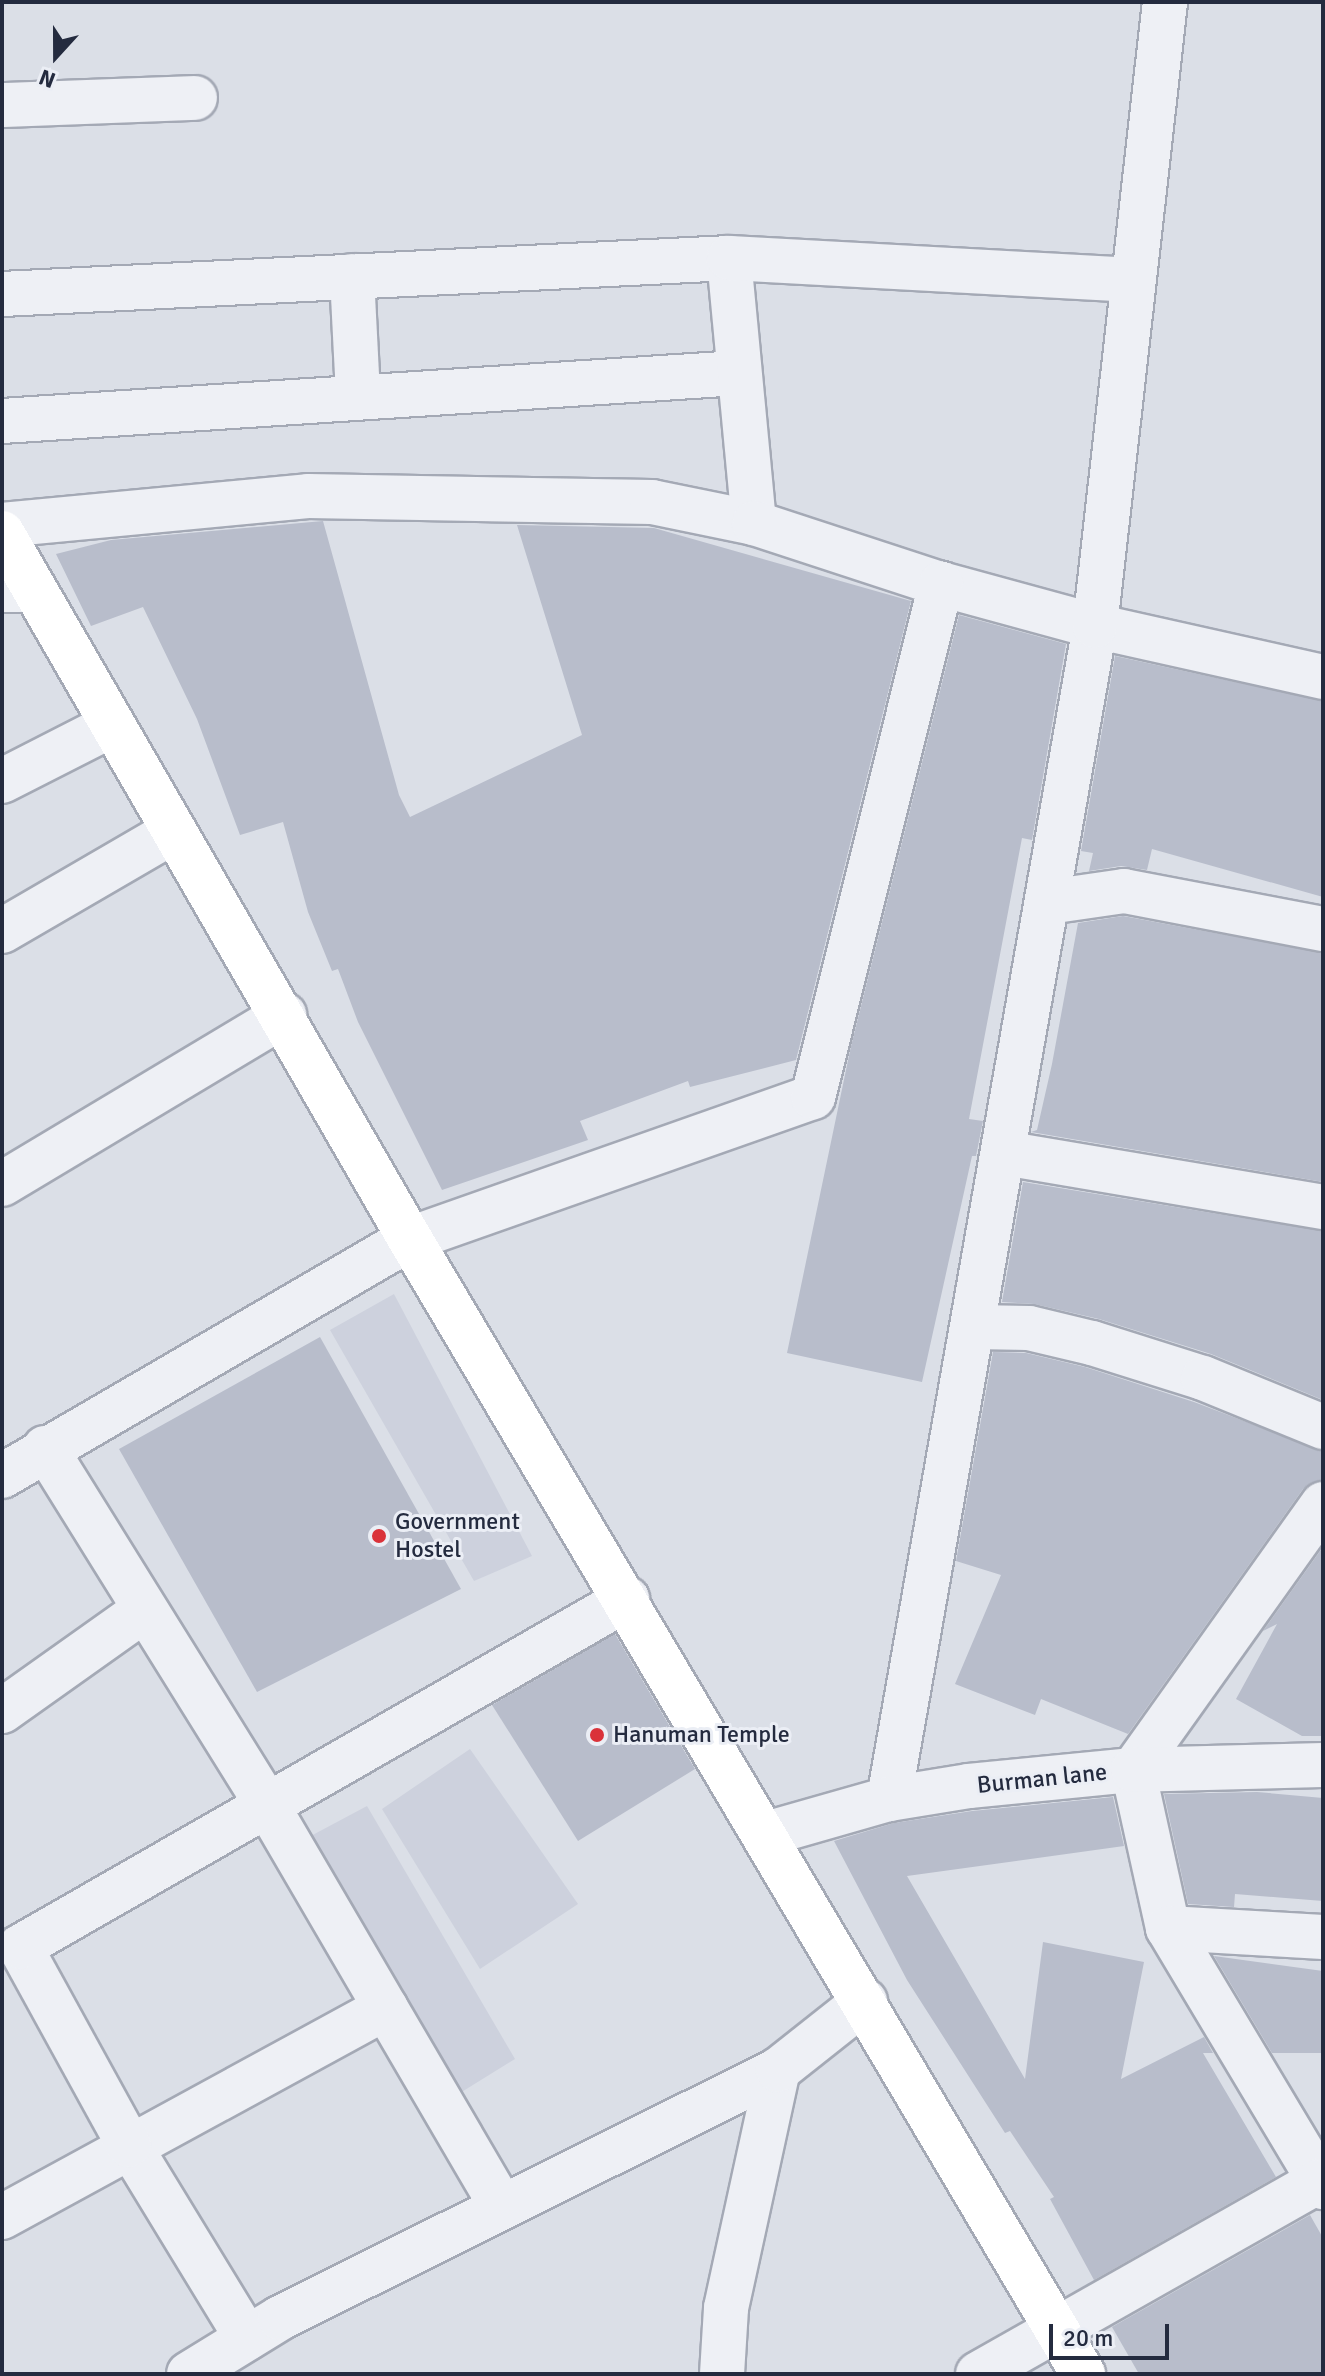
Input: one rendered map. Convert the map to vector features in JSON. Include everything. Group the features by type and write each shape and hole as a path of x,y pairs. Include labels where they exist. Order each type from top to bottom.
{"main road":[{"path":"2,533 17,590 112,725 284,1015 410,1239 627,1599 1083,2374"}],"street":[{"path":"889,1799 975,1327 1095,626 1130,280 1165,2"},
{"path":"2,105 195,98"},
{"path":"2,294 729,258 1130,280"},
{"path":"729,258 754,523"},
{"path":"352,276 358,395"},
{"path":"2,421 358,395 739,373"},
{"path":"2,525 308,496 598,498 652,502 754,523 941,584 1095,626 1323,677"},
{"path":"2,1476 45,1448 410,1239 813,1097 941,584"},
{"path":"2,781 112,725"},
{"path":"2,931 174,831"},
{"path":"1048,902 1124,891 1323,929"},
{"path":"2,1184 284,1015"},
{"path":"1004,1153 1323,1207"},
{"path":"975,1327 1029,1328 1092,1343 1203,1378 1323,1427"},
{"path":"45,1448 267,1805 502,2207"},
{"path":"978,2374 1321,2184 1168,1928 1133,1770 1323,1504"},
{"path":"247,2338 14,1955 267,1805 627,1599"},
{"path":"2,1711 144,1610"},
{"name":"Burman lane","path":"766,1834 889,1799 1133,1770 1323,1765"},
{"path":"1168,1928 1323,1937"},
{"path":"189,2374 247,2338 778,2070 865,2001"},
{"path":"2,2217 129,2145 386,2008"},
{"path":"722,2374 726,2308 778,2070"}],"shaded area":[{"path":"394,1294 532,1556 474,1581 330,1330"},
{"path":"470,1749 578,1904 480,1969 382,1809"},
{"path":"367,1806 515,2059 460,2093 307,1838"}],"building":[{"path":"323,521 399,795 410,817 582,735 517,525 654,528 911,601 796,1060 690,1087 688,1081 580,1121 588,1140 442,1190 358,1022 338,969 332,971 308,912 283,822 240,835 197,719 143,607 91,626 56,554 111,540"},
{"path":"959,615 1066,644 1032,840 1022,838 969,1119 983,1121 976,1156 972,1156 922,1382 787,1353 851,1046"},
{"path":"1115,656 1323,701 1323,897 1152,849 1147,870 1121,866 1089,871 1093,853 1081,851"},
{"path":"1123,916 1323,953 1323,1182 1031,1132 1037,1130 1052,1064 1078,923"},
{"path":"1023,1182 1323,1231 1323,1400 1211,1354 1099,1319 1034,1304 1002,1302"},
{"path":"320,1337 461,1589 257,1692 119,1449"},
{"path":"993,1352 1026,1353 1085,1367 1194,1402 1323,1451 1323,1479 1303,1489 1128,1734 1041,1699 1035,1715 955,1684 1001,1575 956,1561"},
{"path":"1323,1547 1323,1736 1302,1736 1236,1699 1277,1624 1263,1631"},
{"name":"Hanuman Temple","path":"615,1634 695,1769 578,1841 492,1705"},
{"path":"1257,1792 1323,1798 1323,1901 1235,1894 1234,1907 1188,1904 1164,1794"},
{"path":"1113,1797 1124,1846 907,1876 1025,2079 1043,1942 1144,1962 1121,2079 1204,2037 1213,2053 1203,2053 1276,2177 1094,2280 1050,2199 1054,2197 1010,2131 1005,2133 907,1980 834,1841 894,1823 972,1811"},
{"path":"1214,1956 1323,1971 1323,2053 1272,2053"},
{"path":"1310,2215 1323,2238 1323,2374 1139,2374 1112,2327"}],"place":[{"name":"Government Hostel","path":"379,1536"},
{"name":"Hanuman Temple","path":"597,1735"}]}
